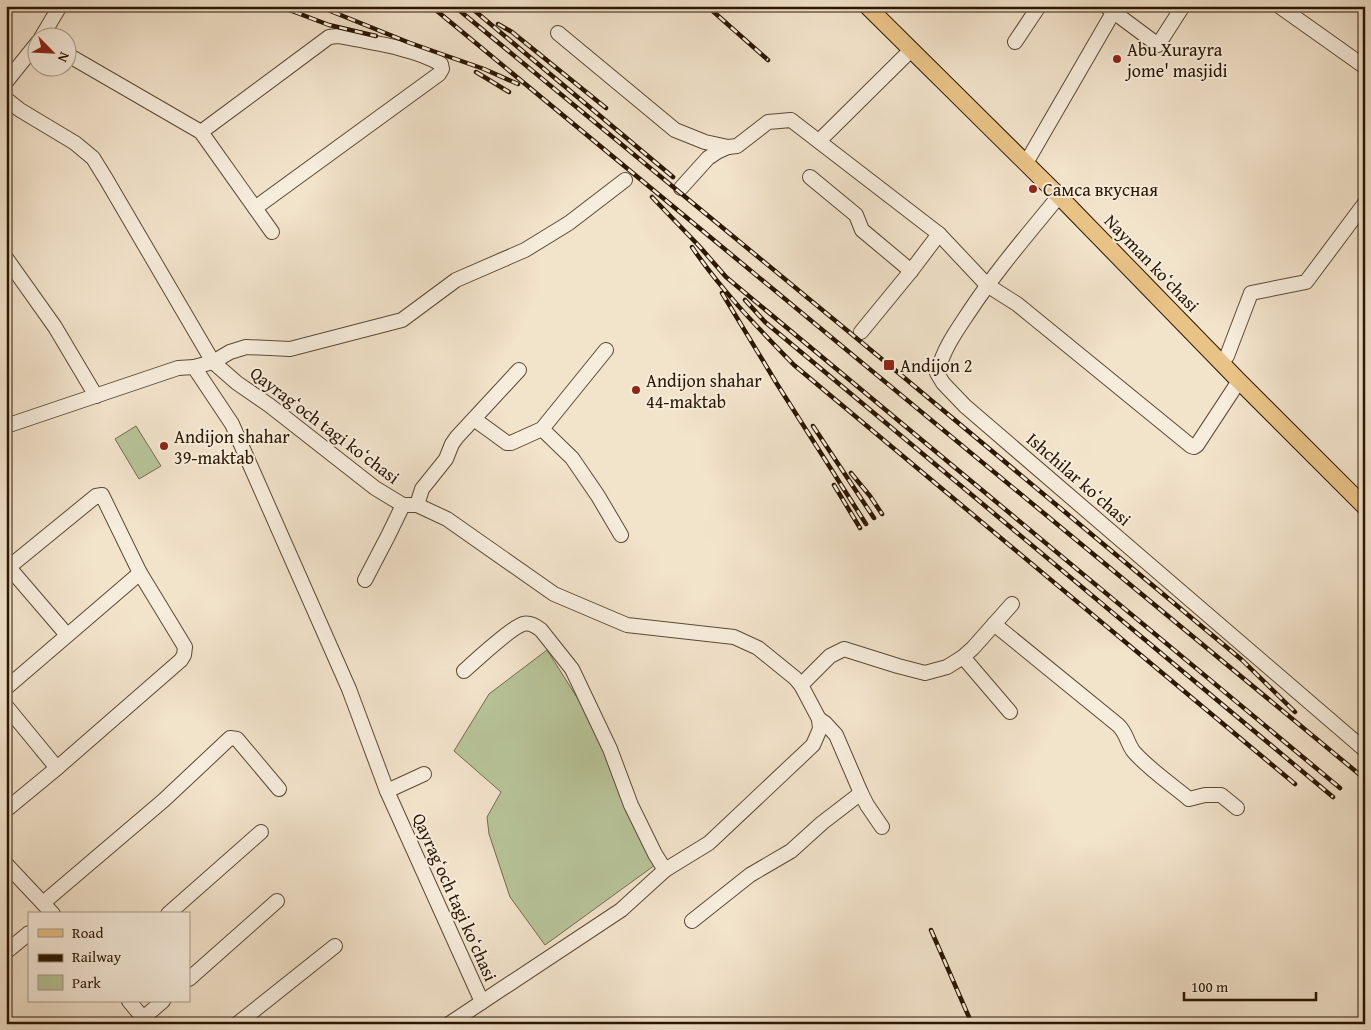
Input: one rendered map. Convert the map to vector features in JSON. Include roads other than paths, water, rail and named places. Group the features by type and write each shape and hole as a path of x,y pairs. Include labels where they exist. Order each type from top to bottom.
{"main road":[{"name":"Nayman koʻchasi","path":"867,6 1059,196 1365,507"}],"street":[{"path":"47,28 60,6"},
{"path":"1015,42 1039,6"},
{"path":"1026,163 1110,9 1158,45 1183,6"},
{"path":"1279,6 1364,65"},
{"path":"558,34 675,130 705,142 728,147"},
{"path":"201,132 329,38 338,36 413,52 440,64 442,69 439,74 255,208"},
{"path":"819,141 911,50"},
{"path":"6,82 28,54"},
{"path":"78,61 201,132 272,232"},
{"name":"Qayragʻoch tagi koʻchasi","path":"6,99 20,110 75,143 93,158 213,362 237,383 269,405 375,488 410,505 447,519 554,594 627,625 734,637 758,648 801,685 819,719 820,729 813,745 709,843 665,870 621,910 482,1002 387,791 349,689 232,424 194,367"},
{"path":"681,188 708,158 717,152 736,146 768,122 791,120 938,234 987,284 1016,304 1191,446 1196,446 1239,381"},
{"path":"810,177 856,215 862,230 911,271"},
{"path":"6,426 178,368 194,367 213,362 230,352 246,347 290,349 402,320 456,280 525,250 568,222 625,180"},
{"name":"Ishchilar koʻchasi","path":"1059,196 987,284 948,343 938,373 943,383 965,406 1365,750"},
{"path":"1221,362 1228,356 1251,293 1306,282 1365,203"},
{"path":"861,332 911,271 938,234"},
{"path":"6,258 55,328 96,396"},
{"path":"474,419 507,443 542,429 606,350"},
{"path":"365,580 388,536 446,460 452,444 519,370"},
{"path":"542,429 572,458 598,496 621,535"},
{"path":"6,810 57,768 181,660 184,655 185,647 140,574 102,495 96,496 7,565 67,635"},
{"path":"6,688 140,574"},
{"path":"801,685 830,656 844,649 925,674 947,667 973,648 1012,604"},
{"path":"464,671 516,626 527,623 535,625 541,630 572,669 610,749 632,805 655,854 665,870"},
{"path":"994,624 1118,725 1125,733 1132,750 1189,799 1205,794 1221,795 1237,808"},
{"path":"963,657 1010,712"},
{"path":"6,706 57,768"},
{"path":"819,719 826,723 836,735 866,804 882,827"},
{"path":"6,864 50,911 230,738 237,739 279,789"},
{"path":"387,791 424,774"},
{"path":"692,921 750,876 791,851 822,823 861,793"},
{"path":"170,912 261,832"},
{"path":"190,978 277,901"},
{"path":"6,952 28,934"},
{"path":"237,1024 335,946"},
{"path":"130,1002 146,1021 162,1002"},
{"path":"450,1024 482,1002"}],"railway":[{"path":"279,6 329,25 376,36"},
{"path":"318,6 410,43 484,69 518,84"},
{"path":"431,6 1365,779"},
{"path":"454,6 889,365 1242,660 1295,712"},
{"path":"469,6 673,177"},
{"path":"707,6 768,60"},
{"path":"498,24 512,32 606,108"},
{"path":"476,72 509,92"},
{"path":"652,197 726,277 1340,788"},
{"path":"692,247 728,293 794,365 1295,784"},
{"path":"722,293 866,524"},
{"path":"745,300 765,322 1333,797"},
{"path":"813,426 874,518"},
{"path":"851,473 882,514"},
{"path":"834,485 860,528"},
{"path":"931,930 972,1024"}],"place":[{"name":"Abu Xurayra jome' masjidi","path":"1117,59"},
{"name":"Самса вкусная","path":"1033,189"},
{"name":"Andijon 2","path":"889,365"},
{"name":"Andijon shahar 44-maktab","path":"636,390"},
{"name":"Andijon shahar 39-maktab","path":"164,446"}]}
